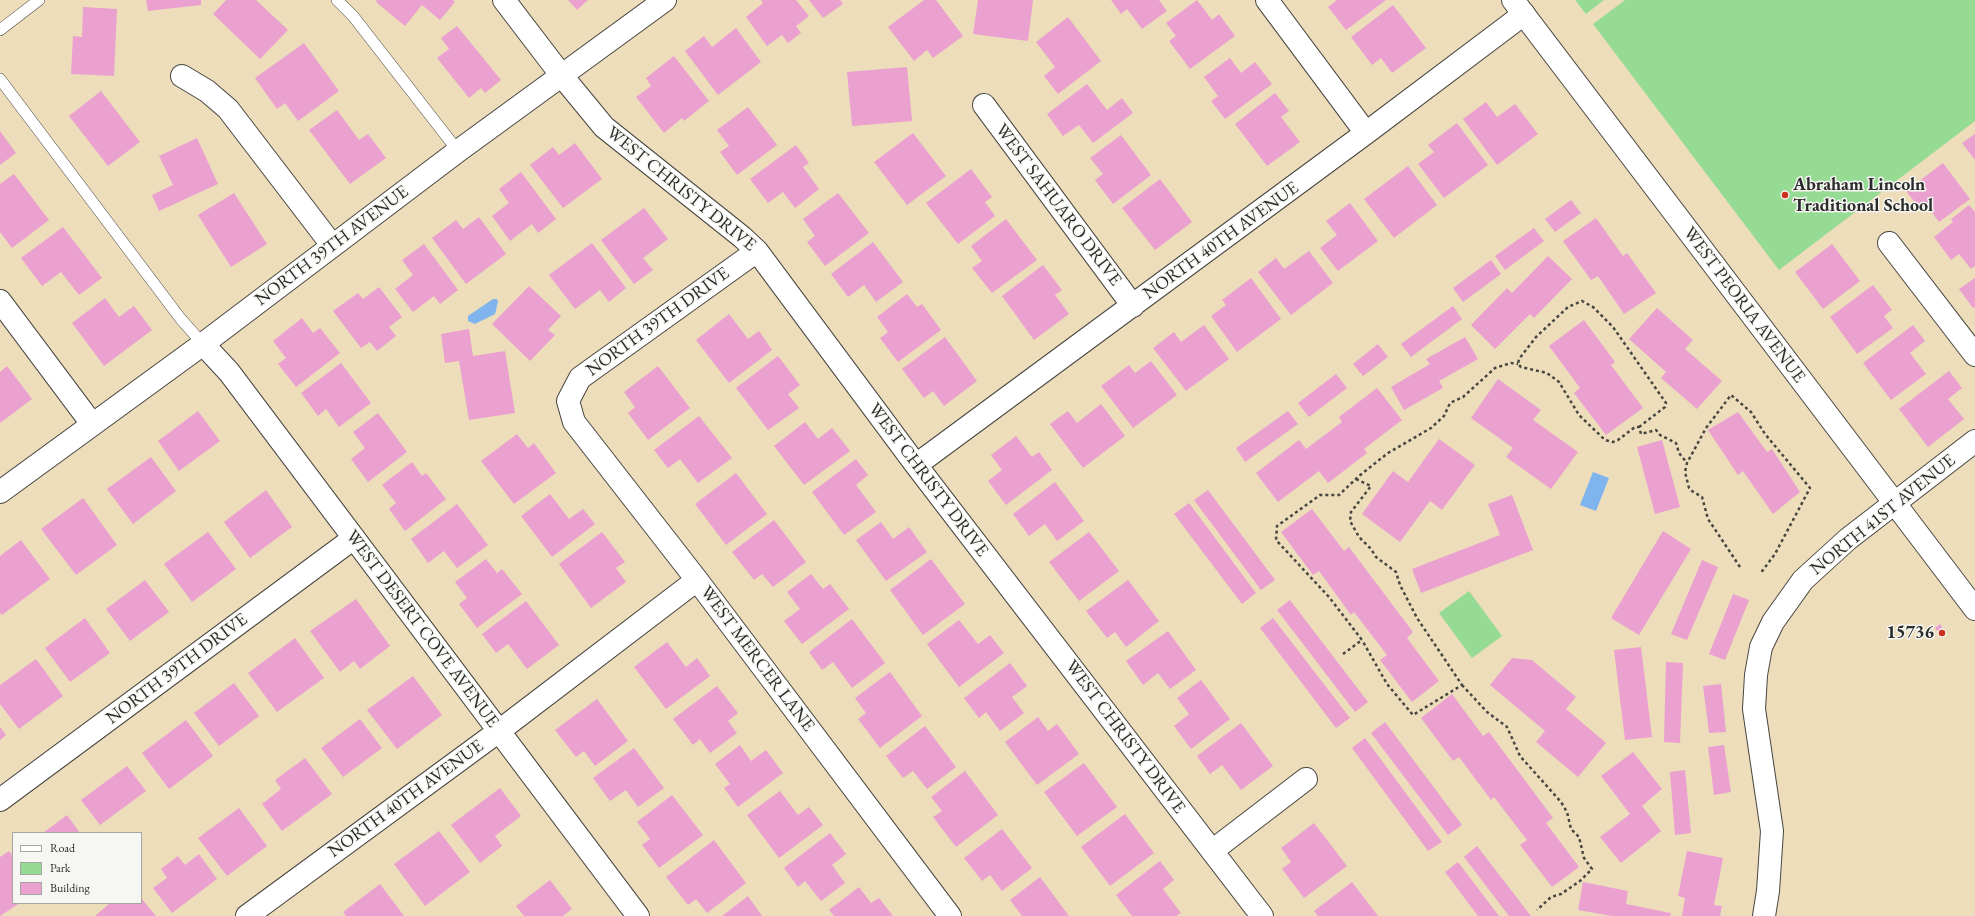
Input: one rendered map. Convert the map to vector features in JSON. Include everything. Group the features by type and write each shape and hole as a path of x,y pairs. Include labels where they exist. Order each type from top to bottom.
{"street":[{"path":"504,0 562,76"},
{"name":"NORTH 39TH AVENUE","path":"0,492 203,344 332,245 664,0"},
{"path":"1267,0 1366,133"},
{"name":"NORTH 40TH AVENUE","path":"916,465 1366,133 1518,7"},
{"name":"WEST PEORIA AVENUE","path":"1518,7 1975,609"},
{"path":"182,76 207,91 228,110 332,245"},
{"name":"WEST CHRISTY DRIVE","path":"562,76 604,127 742,236 757,251 916,465 1262,916"},
{"name":"WEST SAHUARO DRIVE","path":"984,105 1133,306"},
{"path":"1889,244 1975,355"},
{"name":"NORTH 39TH DRIVE","path":"568,401 580,378 757,251"},
{"path":"2,309 92,424"},
{"name":"WEST DESERT COVE AVENUE","path":"203,344 229,372 638,916"},
{"name":"WEST MERCER LANE","path":"568,401 574,422 697,580 950,916"},
{"name":"NORTH 41ST AVENUE","path":"1764,916 1768,891 1772,831 1754,710 1756,675 1762,647 1773,622 1803,580 1848,539 1975,441"},
{"name":"NORTH 39TH DRIVE","path":"0,800 354,538"},
{"name":"NORTH 40TH AVENUE","path":"247,916 499,731 697,580"},
{"path":"1212,851 1306,779"}],"lane":[{"path":"0,30 40,0"},
{"path":"338,0 353,16 458,151"},
{"path":"0,79 180,318 203,344"}],"path":[{"path":"1462,685 1412,715 1387,684 1362,640 1329,597 1279,544 1276,537 1277,526 1280,522 1320,495 1339,495 1388,453 1431,428 1444,416 1450,403 1463,397 1495,368 1512,363 1547,373 1559,382 1579,415 1605,440 1613,442 1635,427 1639,427 1665,407 1666,403 1613,327 1593,307 1582,302 1568,307 1536,337 1519,359 1518,364"},
{"path":"1740,567 1708,519 1702,497 1689,488 1685,472 1687,463 1706,428 1731,395 1751,412 1765,434 1810,488 1775,554 1760,574"},
{"path":"1639,427 1641,434 1656,430 1660,435 1676,443 1679,453 1687,463"},
{"path":"1356,479 1371,486 1351,512 1350,521 1359,537 1371,548 1376,557 1396,572 1400,585 1417,618 1462,685 1487,712 1507,727 1520,756 1561,802 1567,812 1571,829 1579,837 1584,858 1592,869 1580,881 1561,894 1551,897 1536,910"},
{"path":"1343,654 1362,640"}],"green space":[{"path":"1575,0 1604,0 1586,14"},
{"name":"Abraham Lincoln Traditional School","path":"1625,0 1975,0 1975,121 1779,270 1593,24"},
{"path":"1469,591 1502,636 1472,658 1439,613"}],"water":[{"path":"493,299 497,299 498,302 495,314 475,324 468,321 468,316"},
{"path":"1593,472 1609,478 1596,511 1580,505"}],"building":[{"path":"146,0 201,0 201,5 148,11"},
{"path":"226,0 256,0 288,30 260,59 213,14"},
{"path":"377,0 453,0 455,2 440,20 422,5 405,26 376,2"},
{"path":"568,0 588,0 577,10"},
{"path":"761,0 796,0 809,16 796,26 801,33 788,43 782,35 767,46 746,17 763,3"},
{"path":"809,0 840,0 843,4 823,18"},
{"path":"924,0 936,0 963,36 933,58 927,50 914,61 888,27"},
{"path":"978,0 1033,0 1028,41 973,34"},
{"path":"1111,0 1159,0 1167,11 1142,29 1127,9 1121,14"},
{"path":"1197,0 1212,20 1219,14 1235,36 1190,69 1169,41 1176,36 1166,23"},
{"path":"1337,0 1386,0 1346,30 1328,7"},
{"path":"1393,5 1426,48 1392,73 1381,58 1372,65 1351,37"},
{"path":"83,7 117,9 114,76 71,74 73,36 82,37"},
{"path":"1068,17 1101,61 1058,94 1044,76 1055,67 1036,42"},
{"path":"457,26 501,80 485,93 481,88 469,98 437,58 449,49 441,38"},
{"path":"736,28 761,62 718,95 685,51 704,36 712,47"},
{"path":"304,43 339,91 298,121 285,103 277,109 255,78"},
{"path":"674,56 709,101 684,121 682,118 664,133 636,97 651,86 646,78"},
{"path":"1230,58 1241,73 1255,62 1272,84 1225,119 1211,101 1218,96 1204,77"},
{"path":"907,67 912,121 852,126 847,72"},
{"path":"1087,84 1107,110 1122,98 1133,113 1093,143 1079,125 1063,136 1047,114"},
{"path":"101,91 140,142 108,166 69,116"},
{"path":"1275,93 1289,111 1281,117 1300,142 1267,166 1235,124"},
{"path":"1486,102 1497,117 1515,104 1538,134 1497,165 1463,119"},
{"path":"748,107 777,145 737,175 720,152 729,146 717,130"},
{"path":"337,110 359,140 368,134 386,158 350,184 309,130"},
{"path":"1457,123 1488,165 1444,198 1418,164 1434,152 1428,145"},
{"path":"0,131 16,153 0,165"},
{"path":"913,133 946,176 907,205 874,162"},
{"path":"1975,134 1975,160 1962,143"},
{"path":"1121,135 1151,175 1113,204 1095,180 1103,174 1090,158"},
{"path":"197,138 218,184 159,211 152,195 173,185 159,156"},
{"path":"575,143 602,179 563,208 530,165 553,147 559,155"},
{"path":"796,145 809,163 803,167 819,189 795,208 783,192 768,203 750,179"},
{"path":"1943,163 1970,199 1939,222 1927,206 1921,210 1906,191"},
{"path":"1408,166 1437,205 1394,238 1364,199"},
{"path":"971,169 992,197 985,202 995,216 958,244 926,203"},
{"path":"521,172 556,219 538,233 532,224 510,241 492,216 509,203 499,189"},
{"path":"14,174 49,220 12,248 0,232 0,184"},
{"path":"1160,179 1192,222 1155,250 1122,208"},
{"path":"234,193 267,244 231,267 198,215"},
{"path":"838,193 869,233 825,266 807,242 815,236 803,219"},
{"path":"1571,200 1581,213 1555,232 1545,219"},
{"path":"1350,203 1378,241 1338,271 1320,248 1337,235 1326,221"},
{"path":"1969,205 1975,212 1975,266 1971,269 1959,254 1951,260 1934,237 1953,222 1951,219"},
{"path":"644,208 668,239 643,258 653,270 634,284 601,240"},
{"path":"479,217 506,254 466,284 432,238 456,220 463,229"},
{"path":"1596,218 1623,256 1627,253 1656,293 1624,314 1598,276 1591,280 1563,241"},
{"path":"1006,219 1037,260 992,293 972,268 982,261 971,246"},
{"path":"63,227 102,278 79,295 61,272 42,286 21,258"},
{"path":"1534,228 1544,241 1505,270 1495,256"},
{"path":"873,242 903,282 876,302 864,285 848,297 831,274"},
{"path":"592,243 626,288 609,302 600,290 575,309 549,275"},
{"path":"424,244 458,290 440,304 434,296 413,312 395,289 413,275 402,260"},
{"path":"1832,244 1860,281 1823,309 1795,272"},
{"path":"1309,251 1333,283 1291,315 1258,272 1276,258 1284,269"},
{"path":"1548,256 1572,279 1534,318 1530,314 1495,349 1471,325 1507,288 1512,293"},
{"path":"1491,260 1501,274 1463,302 1453,288"},
{"path":"1043,265 1062,290 1055,295 1069,314 1034,340 1002,296"},
{"path":"1251,278 1281,319 1237,352 1211,316 1226,305 1222,300"},
{"path":"1975,278 1975,307 1973,308 1959,289"},
{"path":"1873,285 1892,310 1884,316 1893,328 1857,354 1830,317"},
{"path":"529,286 561,316 548,330 555,335 530,361 492,324"},
{"path":"379,287 402,317 389,327 396,336 377,351 370,342 361,348 333,311 358,293 363,299"},
{"path":"907,294 917,307 922,304 941,330 898,362 880,338 888,332 877,317"},
{"path":"105,298 119,317 134,306 152,330 104,366 72,323"},
{"path":"1453,306 1462,319 1411,357 1401,344"},
{"path":"1657,308 1693,340 1685,349 1722,381 1697,409 1661,378 1666,372 1629,339"},
{"path":"729,314 748,339 759,331 772,350 729,383 696,340"},
{"path":"302,318 313,333 320,328 340,353 296,387 278,364 286,358 273,341"},
{"path":"1584,320 1615,362 1611,365 1643,408 1606,435 1574,393 1580,388 1549,346"},
{"path":"1204,325 1229,359 1186,391 1153,348 1174,332 1181,342"},
{"path":"1913,325 1925,341 1910,353 1926,374 1891,400 1863,363"},
{"path":"469,329 473,356 505,351 515,413 469,420 459,361 445,363 441,334"},
{"path":"945,337 977,381 944,406 933,391 924,398 902,369"},
{"path":"1465,337 1478,359 1439,381 1443,388 1404,410 1391,387 1430,364 1426,359"},
{"path":"1378,344 1388,357 1363,376 1353,364"},
{"path":"778,356 800,385 788,394 799,408 768,430 736,388"},
{"path":"1151,361 1177,395 1133,428 1101,386 1129,365 1135,373"},
{"path":"341,363 371,403 339,427 326,409 318,416 301,393"},
{"path":"7,366 32,399 0,423 0,372"},
{"path":"658,366 690,408 648,440 628,413 635,407 624,392"},
{"path":"1949,371 1962,388 1948,399 1964,419 1928,447 1899,409"},
{"path":"1336,374 1347,388 1309,417 1298,403"},
{"path":"1498,379 1541,410 1533,420 1578,452 1551,489 1506,457 1513,448 1471,418"},
{"path":"1377,388 1402,420 1364,449 1367,453 1328,483 1319,471 1278,502 1256,473 1299,440 1306,449 1342,422 1339,417"},
{"path":"1101,404 1125,436 1083,468 1050,424 1068,411 1077,423"},
{"path":"198,411 220,441 179,471 158,441"},
{"path":"1288,411 1298,424 1245,462 1236,448"},
{"path":"1738,412 1767,452 1772,449 1800,492 1773,514 1743,471 1738,475 1708,430"},
{"path":"378,413 407,452 368,482 351,459 365,448 353,432"},
{"path":"699,416 732,458 698,483 680,459 668,468 654,450"},
{"path":"805,422 818,439 832,428 850,451 804,485 774,446"},
{"path":"517,434 528,448 534,443 556,473 514,504 481,461"},
{"path":"1016,436 1032,457 1039,452 1052,470 1006,505 988,481 1002,470 991,455"},
{"path":"1439,439 1475,465 1442,510 1430,501 1400,542 1362,514 1393,471 1408,482"},
{"path":"1662,440 1680,507 1655,514 1637,447"},
{"path":"151,457 176,491 133,524 107,489"},
{"path":"856,459 868,475 856,485 876,512 844,535 812,492"},
{"path":"412,462 422,476 426,473 446,499 405,531 389,509 396,503 382,485"},
{"path":"736,473 767,514 726,545 695,504"},
{"path":"1055,482 1084,521 1057,541 1045,524 1029,536 1013,514"},
{"path":"266,490 292,527 250,558 224,522"},
{"path":"1208,490 1275,580 1261,590 1194,500"},
{"path":"550,494 569,519 583,509 595,524 552,557 521,516"},
{"path":"1512,495 1533,550 1421,593 1412,569 1500,535 1488,504"},
{"path":"83,498 117,545 76,575 41,529"},
{"path":"1189,503 1256,593 1242,604 1174,514"},
{"path":"457,504 488,545 457,568 444,551 428,563 411,539"},
{"path":"1312,509 1344,551 1349,547 1413,632 1407,638 1439,681 1412,702 1380,660 1387,655 1354,612 1351,615 1319,571 1313,575 1281,532"},
{"path":"774,520 806,562 773,587 762,574 754,580 732,552"},
{"path":"881,522 893,539 909,527 927,552 886,581 856,540"},
{"path":"1663,531 1691,549 1639,635 1611,618"},
{"path":"208,532 236,569 192,602 164,564"},
{"path":"602,532 625,562 616,568 626,582 591,608 559,564"},
{"path":"1089,532 1119,571 1079,601 1049,562"},
{"path":"21,540 50,579 2,615 0,613 0,556"},
{"path":"486,559 497,573 502,569 522,594 477,628 459,604 467,598 455,582"},
{"path":"931,559 965,604 923,635 890,590"},
{"path":"1702,560 1718,567 1687,640 1671,634"},
{"path":"811,574 823,589 830,584 849,609 802,644 784,621 800,609 787,592"},
{"path":"145,580 169,612 130,641 106,609"},
{"path":"1128,580 1159,621 1126,647 1115,632 1107,638 1086,611"},
{"path":"1733,594 1749,600 1725,660 1709,654"},
{"path":"356,599 390,646 360,669 354,661 340,672 310,631"},
{"path":"1290,600 1368,702 1355,712 1277,610"},
{"path":"526,601 559,645 527,669 508,644 496,653 482,634"},
{"path":"85,618 110,653 70,682 45,648"},
{"path":"1273,618 1350,718 1336,728 1260,628"},
{"path":"852,619 885,663 852,688 833,662 822,670 809,652"},
{"path":"959,620 978,644 990,635 1004,653 959,687 927,644"},
{"path":"1940,624 1945,632 1943,638 1935,628"},
{"path":"1168,631 1196,670 1170,689 1158,673 1143,685 1126,661"},
{"path":"295,638 324,678 277,712 248,673"},
{"path":"667,642 686,667 697,658 710,676 666,709 634,667"},
{"path":"1641,647 1652,737 1625,740 1614,650"},
{"path":"1512,658 1532,660 1576,697 1566,709 1606,743 1578,777 1536,742 1545,731 1490,685"},
{"path":"36,659 63,696 19,729 0,704 0,685"},
{"path":"1666,662 1683,663 1680,743 1664,742"},
{"path":"1010,663 1027,686 1012,697 1024,713 1000,731 986,712 979,718 964,698"},
{"path":"890,672 922,716 880,748 858,719 866,713 855,698"},
{"path":"413,676 442,715 397,749 367,710"},
{"path":"1201,680 1230,719 1191,749 1174,726 1189,714 1177,698"},
{"path":"234,683 259,716 219,746 194,713"},
{"path":"1721,684 1726,732 1709,733 1703,686"},
{"path":"717,686 738,713 728,721 737,733 710,753 700,739 693,745 673,719"},
{"path":"1452,694 1483,736 1489,732 1553,818 1546,823 1579,867 1552,887 1520,845 1527,840 1494,797 1491,800 1459,757 1453,761 1421,718"},
{"path":"597,699 628,741 595,766 584,751 576,757 555,730"},
{"path":"1038,717 1048,731 1057,724 1079,754 1037,785 1005,742"},
{"path":"360,719 382,748 343,777 321,748"},
{"path":"186,720 213,756 169,789 142,753"},
{"path":"1385,722 1462,825 1448,835 1371,733"},
{"path":"1241,723 1273,766 1241,790 1222,765 1210,774 1197,756"},
{"path":"925,726 956,767 927,789 913,771 903,778 886,756"},
{"path":"0,727 6,735 0,740"},
{"path":"1365,738 1442,842 1428,851 1352,748"},
{"path":"740,745 751,761 766,750 783,773 738,807 724,788 730,784 715,764"},
{"path":"1724,745 1731,792 1714,795 1708,747"},
{"path":"634,748 664,788 638,807 626,790 610,801 593,778"},
{"path":"1633,752 1662,789 1642,806 1661,831 1621,863 1600,837 1630,814 1601,776"},
{"path":"305,758 332,794 282,831 262,804 281,789 275,780"},
{"path":"1084,763 1117,807 1077,836 1044,792"},
{"path":"127,766 146,791 100,825 81,800"},
{"path":"1685,770 1691,833 1675,835 1670,772"},
{"path":"965,771 998,815 956,847 933,817 942,811 931,797"},
{"path":"500,788 521,816 495,836 502,846 480,863 451,825"},
{"path":"780,791 798,815 809,807 823,825 779,858 747,815"},
{"path":"672,795 703,835 659,868 642,845 650,839 637,822"},
{"path":"239,808 267,846 227,876 198,838"},
{"path":"1125,814 1154,853 1110,886 1081,847"},
{"path":"67,815 79,832 44,832"},
{"path":"1314,823 1347,866 1304,898 1282,869 1291,862 1281,848"},
{"path":"1002,829 1032,868 1002,891 990,875 982,881 964,858"},
{"path":"439,831 470,872 425,906 394,864"},
{"path":"830,833 846,854 832,865 845,883 821,901 805,881 798,887 784,868"},
{"path":"714,840 746,883 707,913 696,899 688,905 666,877"},
{"path":"1477,846 1531,916 1509,916 1464,857"},
{"path":"9,851 12,855 12,904 18,904 0,916 0,857"},
{"path":"1687,851 1723,858 1714,905 1722,906 1720,916 1682,916 1685,898 1678,896"},
{"path":"199,854 217,879 172,913 153,888 167,878 161,869 178,856 185,865"},
{"path":"1160,861 1174,880 1163,889 1181,913 1176,916 1132,916 1116,895"},
{"path":"1458,862 1499,916 1478,916 1445,872"},
{"path":"1040,877 1069,916 1022,916 1010,900"},
{"path":"550,880 572,909 563,916 524,916 516,906"},
{"path":"1352,882 1378,916 1318,916 1314,911"},
{"path":"1583,882 1628,891 1626,904 1671,913 1670,916 1612,916 1578,910"},
{"path":"380,884 404,916 346,916 343,912"},
{"path":"859,887 871,903 879,898 893,916 834,916 829,910"},
{"path":"748,896 762,916 722,916"},
{"path":"142,899 156,916 95,916 109,904 142,904"}],"place":[{"name":"Abraham Lincoln Traditional School","path":"1785,195"},
{"name":"15736","path":"1942,633"}]}
